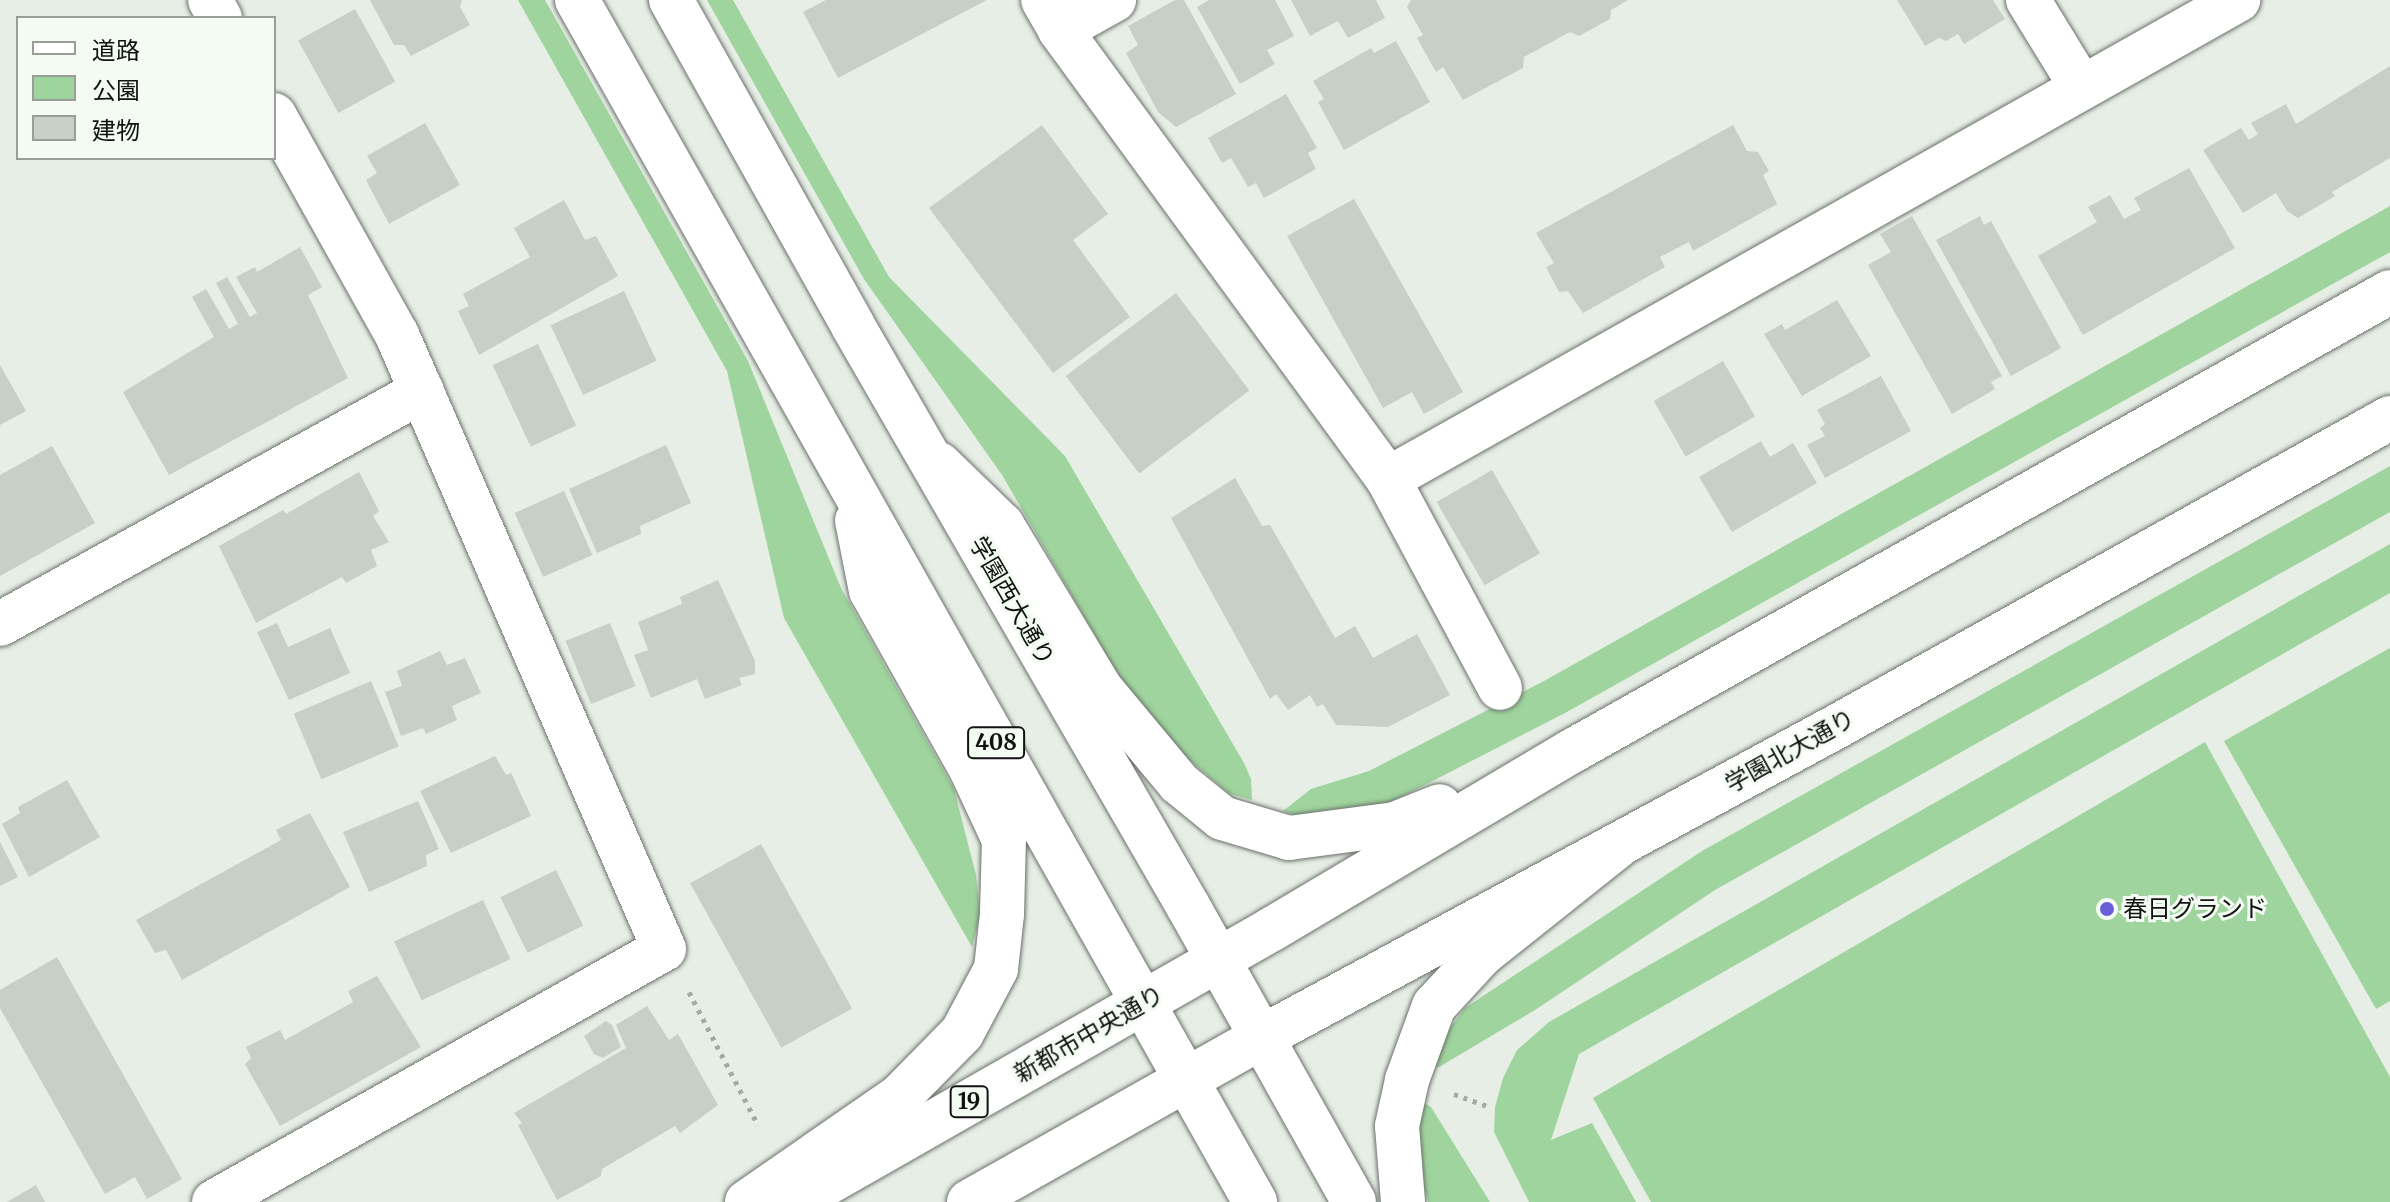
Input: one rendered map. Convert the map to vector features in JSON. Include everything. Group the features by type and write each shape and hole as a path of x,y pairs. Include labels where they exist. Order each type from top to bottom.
{"main road":[{"name":"408","path":"577,0 1255,1202"},
{"name":"学園西大通り","path":"671,0 1354,1202"},
{"path":"1114,0 1051,15 1388,479 1500,688"},
{"path":"2028,0 2082,88"},
{"path":"1388,479 2238,0"},
{"path":"214,1202 664,949 397,335 276,119"},
{"path":"1217,961 1572,751 2390,292"},
{"path":"0,624 422,391"},
{"name":"学園北大通り","path":"1188,1080 1618,846 2390,418"},
{"path":"924,449 1002,525 1101,689 1179,783 1222,818 1289,838 1395,824 1572,751"},
{"path":"747,1202 900,1096 962,1033 996,969 1002,914 1004,840 971,769 871,591 849,483"},
{"path":"1403,1202 1397,1126 1407,1080 1434,1006 1482,954 1618,846"},
{"name":"新都市中央通り","path":"794,1202 1217,961"},
{"path":"969,1202 1188,1080"}],"path":[{"path":"664,949 758,1125"}],"green space":[{"path":"518,0 545,0 748,361 841,588 954,789 976,875 980,916 972,947 784,618 727,371"},
{"path":"707,0 733,0 889,277 1065,456 1244,763 1251,779 1252,800 1230,794 1187,758 1121,680 1002,475 864,279"},
{"path":"2390,206 2390,252 1565,713 1378,809 1298,816 1283,811 1311,789 1369,771 1544,681"},
{"path":"2390,466 2390,512 1715,890 1535,1010 1439,1067 1425,1067 1433,1050 1465,1008 1702,851"},
{"path":"2390,544 2390,593 1579,1054 1551,1140 1592,1123 1636,1202 1529,1202 1494,1132 1495,1107 1503,1078 1517,1050 1549,1022"},
{"path":"2390,648 2390,1001 2376,1009 2224,741"},
{"name":"春日グランド","path":"2205,742 2390,1077 2390,1202 1651,1202 1593,1098"},
{"path":"1418,1100 1431,1107 1490,1202 1428,1202 1420,1170"}],"building":[{"path":"370,0 462,0 460,7 470,25 411,56 404,45 394,45"},
{"path":"826,0 987,0 838,78 803,12"},
{"path":"1175,0 1184,0 1236,94 1176,127 1158,112 1126,53 1138,45 1128,26"},
{"path":"1209,0 1275,0 1294,36 1267,50 1275,64 1240,84 1197,7"},
{"path":"1291,0 1376,0 1385,18 1348,38 1338,21 1310,36"},
{"path":"1411,0 1628,0 1611,10 1610,19 1579,36 1570,32 1524,57 1523,68 1463,100 1443,67 1436,72 1417,38 1423,35 1407,7"},
{"path":"1897,0 1993,0 2005,19 1964,44 1958,34 1946,41 1939,38 1925,46"},
{"path":"355,9 395,82 338,113 298,41"},
{"path":"1396,41 1430,102 1344,150 1318,102 1324,99 1313,81 1371,48 1374,53"},
{"path":"2390,66 2390,158 2332,192 2335,196 2298,218 2287,211 2276,193 2243,213 2203,150 2241,128 2249,140 2258,134 2251,123 2286,104 2296,124"},
{"path":"1286,94 1317,148 1308,153 1316,169 1264,198 1256,183 1248,187 1231,158 1222,163 1208,138"},
{"path":"425,123 460,185 389,224 366,180 377,173 367,156"},
{"path":"1042,125 1108,214 1073,240 1130,317 1053,373 929,208"},
{"path":"1733,125 1747,151 1758,152 1769,171 1763,175 1777,204 1693,251 1689,242 1660,257 1665,267 1583,313 1568,291 1559,292 1546,267 1554,263 1536,233"},
{"path":"2189,168 2235,248 2083,335 2038,256 2097,222 2088,207 2110,195 2124,219 2141,210 2134,198"},
{"path":"1354,199 1463,392 1424,414 1412,392 1383,408 1287,236"},
{"path":"564,200 585,240 596,236 618,276 479,355 458,311 469,306 463,294 530,257 514,228"},
{"path":"1912,216 2002,376 1991,382 1995,389 1952,414 1868,265 1891,252 1880,234"},
{"path":"1980,216 1984,225 1991,221 2061,348 2011,376 1936,240"},
{"path":"300,247 322,287 308,295 348,378 169,475 123,392 214,337 192,297 206,289 229,329 238,324 216,283 227,277 250,317 257,313 236,277 255,267 257,272"},
{"path":"624,291 657,361 583,395 551,325"},
{"path":"1176,293 1249,390 1139,473 1066,376"},
{"path":"1837,300 1871,356 1802,396 1764,334 1782,324 1785,330"},
{"path":"538,344 576,426 531,447 493,365"},
{"path":"1723,361 1755,416 1686,456 1654,401"},
{"path":"0,365 26,411 0,425"},
{"path":"1881,376 1911,431 1825,478 1807,445 1825,436 1820,428 1825,424 1817,410"},
{"path":"1761,441 1770,457 1793,443 1817,483 1732,532 1699,477"},
{"path":"666,445 691,503 640,526 641,534 597,553 569,489"},
{"path":"52,446 95,523 0,576 0,475"},
{"path":"1492,470 1540,553 1485,585 1437,502"},
{"path":"359,472 379,511 373,516 389,542 371,550 377,566 346,583 342,577 256,623 219,546 283,510 286,514"},
{"path":"1235,478 1262,526 1270,525 1335,638 1355,626 1373,658 1417,634 1450,695 1388,727 1336,725 1323,704 1317,707 1310,695 1288,710 1276,694 1270,699 1171,518"},
{"path":"564,491 592,555 543,577 515,513"},
{"path":"718,580 755,661 755,674 739,678 742,685 705,699 697,679 651,698 634,655 648,650 638,622 682,604 680,597"},
{"path":"277,623 288,647 330,628 350,673 289,700 257,632"},
{"path":"610,623 635,686 591,704 565,641"},
{"path":"440,651 447,665 465,658 481,693 452,706 457,720 426,734 423,728 401,736 385,692 402,686 397,671"},
{"path":"371,681 399,746 321,779 294,714"},
{"path":"495,756 506,775 511,773 531,816 451,853 420,791"},
{"path":"67,780 100,837 29,877 2,824 20,813 18,807"},
{"path":"418,801 439,849 426,855 427,866 369,892 343,832"},
{"path":"310,813 350,887 182,980 166,950 155,953 136,920 281,840 276,830"},
{"path":"0,842 18,877 0,886"},
{"path":"761,844 852,1008 781,1048 690,883"},
{"path":"556,870 583,926 527,953 500,897"},
{"path":"483,900 510,959 422,1000 394,941"},
{"path":"57,957 182,1179 147,1199 135,1177 105,1194 0,1008 0,990"},
{"path":"377,976 421,1047 280,1126 245,1064 251,1058 246,1047 280,1030 285,1040 353,1002 348,991"},
{"path":"647,1006 669,1040 678,1034 718,1105 680,1133 675,1126 602,1169 601,1176 557,1200 518,1125 522,1123 514,1113 626,1048 616,1025"},
{"path":"606,1021 612,1025 621,1047 603,1058 594,1054 584,1036"},
{"path":"36,1185 45,1202 7,1202"}],"place":[{"name":"春日グランド","path":"2107,909"}]}
